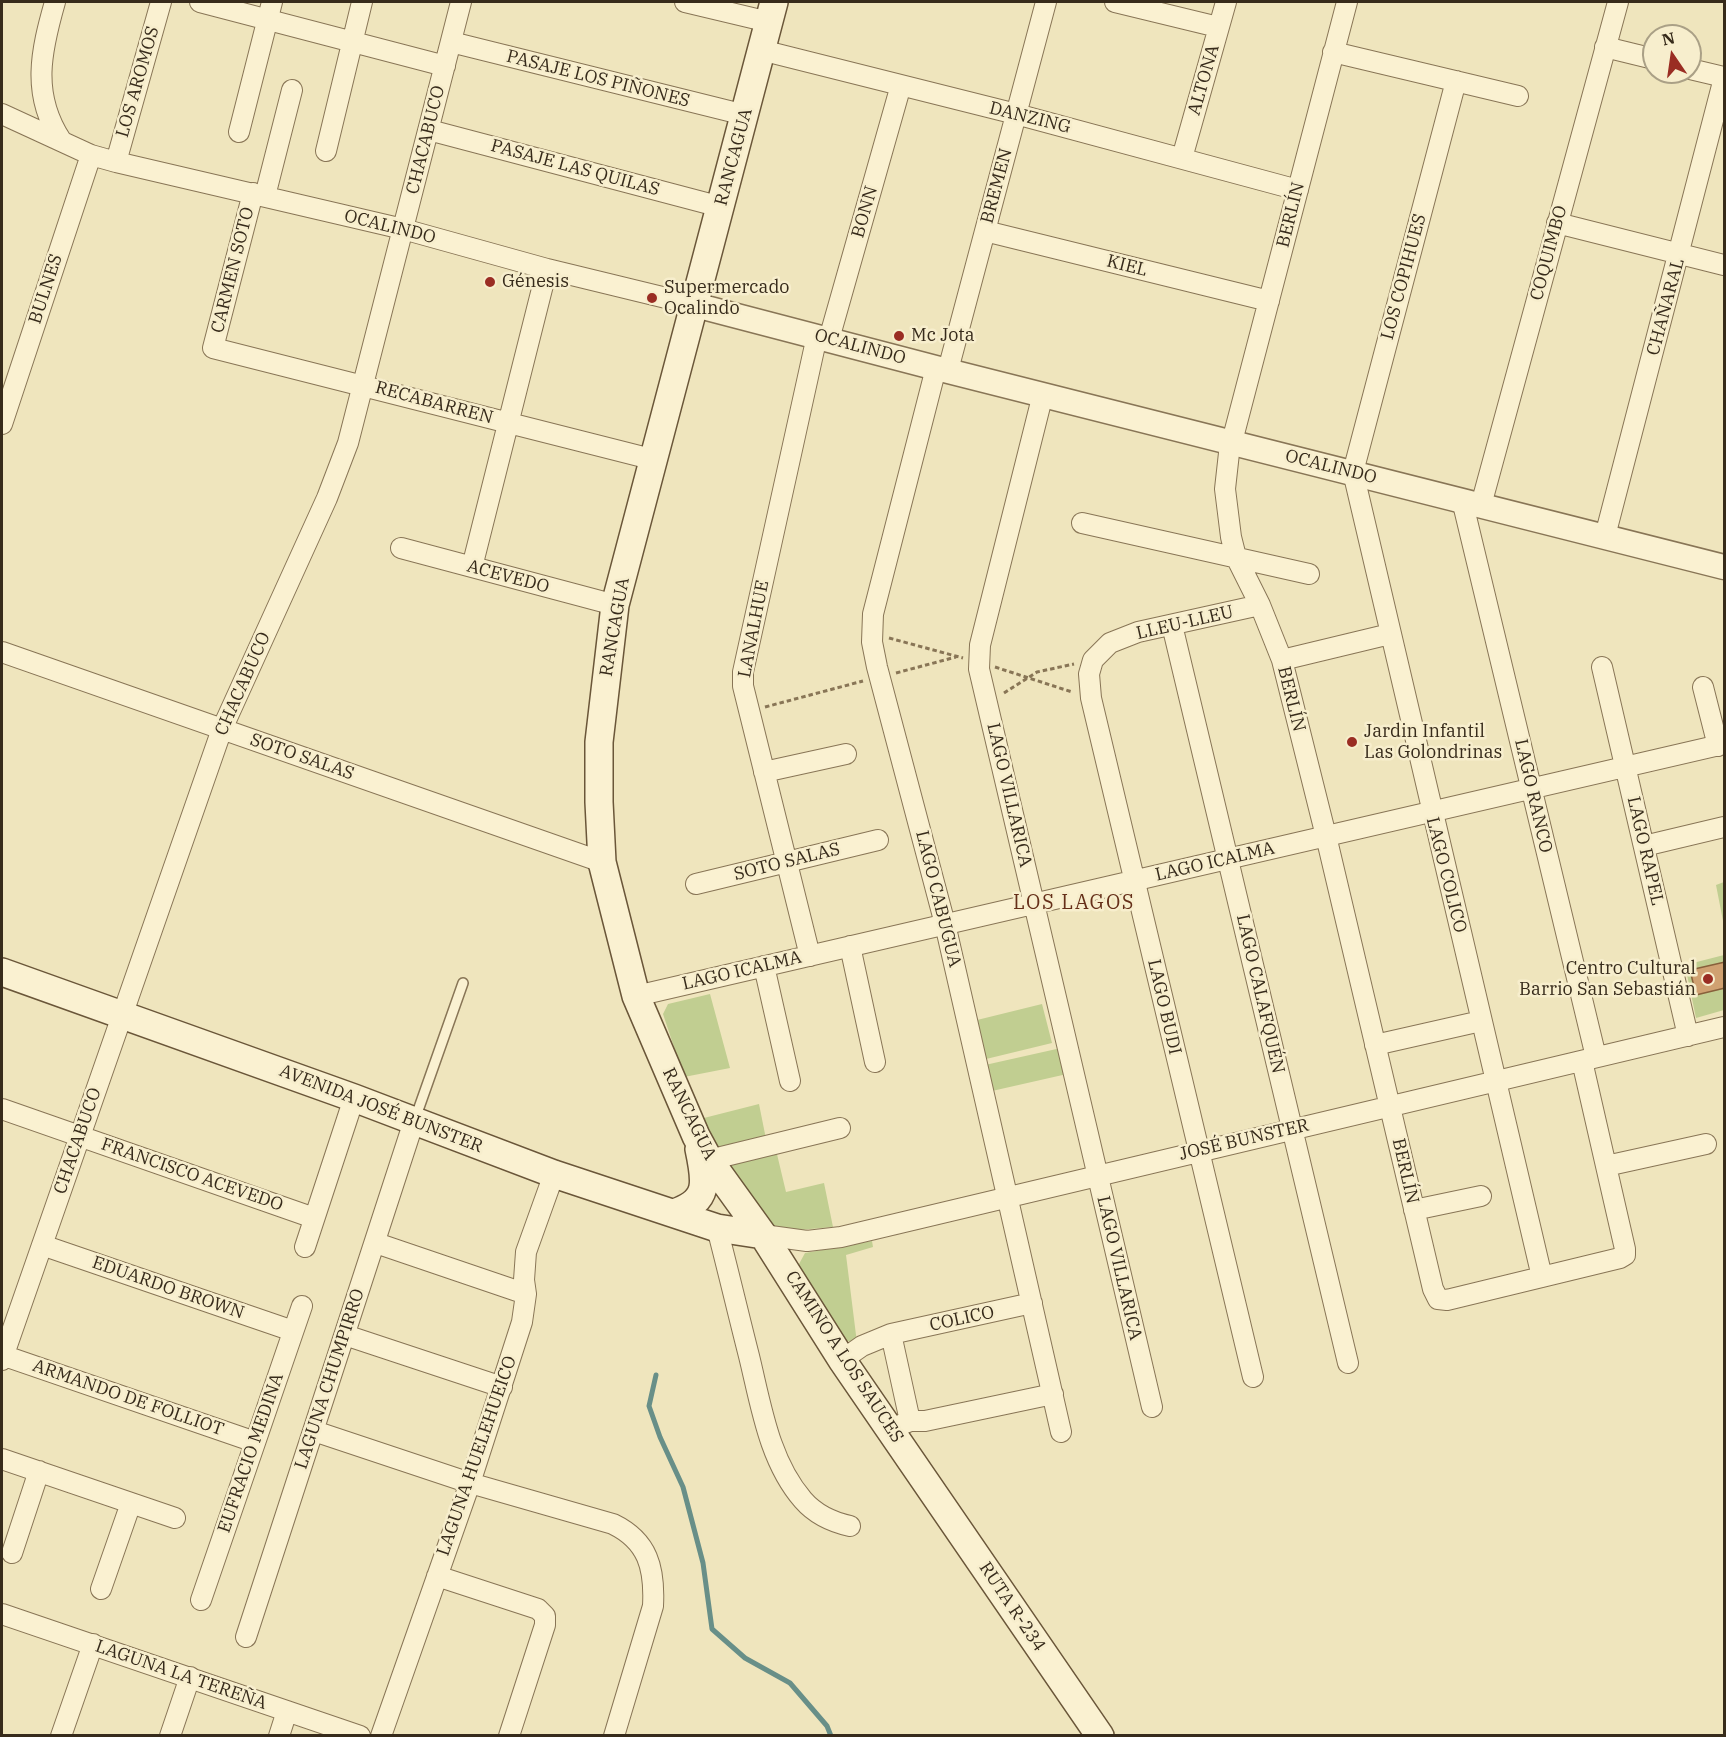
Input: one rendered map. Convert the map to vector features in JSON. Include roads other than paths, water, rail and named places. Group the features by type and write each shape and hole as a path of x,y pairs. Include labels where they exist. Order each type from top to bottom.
{"main road":[{"name":"RANCAGUA","path":"763,1234 709,1160 696,1136 636,996 602,862 599,742 615,605 772,12"},
{"name":"AVENIDA JOSÉ BUNSTER","path":"2,972 354,1098 554,1174 717,1227 763,1234"},
{"path":"674,1213 689,1208 701,1195 704,1184 703,1170 696,1136"},
{"name":"CAMINO A LOS SAUCES","path":"763,1234 842,1360 908,1424 925,1479"},
{"name":"RUTA R-234","path":"925,1479 1100,1736"}],"street":[{"path":"55,2 47,32 40,81 47,112 61,140"},
{"name":"LOS AROMOS","path":"116,162 161,2"},
{"path":"200,2 270,10 353,41 445,66"},
{"path":"326,151 363,2"},
{"name":"CHACABUCO","path":"2,1357 222,729 327,498 348,443 461,2"},
{"path":"685,2 772,12"},
{"name":"BREMEN","path":"942,369 985,231 1046,2"},
{"path":"1115,2 1218,27"},
{"name":"ALTONA","path":"1182,158 1226,2"},
{"name":"BERLÍN","path":"1347,2 1226,464 1225,489 1231,537 1236,557 1260,605 1282,660 1433,1289 1438,1299 1447,1300 1542,1277"},
{"name":"COQUIMBO","path":"1472,502 1557,223 1618,2"},
{"path":"239,132 270,10"},
{"name":"PASAJE LOS PIÑONES","path":"451,42 745,115"},
{"path":"1605,47 1642,56"},
{"name":"DANZING","path":"761,50 1016,114 1298,190"},
{"path":"1334,52 1518,96"},
{"path":"1702,72 1725,78"},
{"name":"CHAÑARAL","path":"1605,536 1725,78"},
{"name":"LOS COPIHUES","path":"1353,472 1456,81"},
{"name":"BONN","path":"823,337 901,85"},
{"name":"CARMEN SOTO","path":"213,348 292,90"},
{"name":"OCALINDO","path":"2,114 91,154 116,162 403,229 546,268 1725,567"},
{"name":"PASAJE LAS QUILAS","path":"429,130 721,207"},
{"name":"BULNES","path":"2,424 91,154"},
{"path":"1557,223 1725,265"},
{"name":"KIEL","path":"985,231 1269,301"},
{"path":"472,567 546,268"},
{"name":"LANALHUE","path":"810,956 743,686 743,672 823,337"},
{"name":"RECABARREN","path":"213,348 654,460"},
{"name":"LAGO CABUGUA","path":"942,369 873,614 872,642 879,677 945,924 1061,1432"},
{"name":"LAGO VILLARICA","path":"1043,394 980,645 979,663 1152,1407"},
{"name":"LAGO COLICO","path":"1353,472 1494,1081 1542,1277"},
{"name":"LAGO RANCO","path":"1472,502 1589,1059 1606,1166 1625,1249 1625,1256 1620,1258 1542,1277"},
{"path":"1082,523 1309,574"},
{"name":"ACEVEDO","path":"401,548 615,605"},
{"name":"LLEU-LLEU","path":"1093,660 1110,643 1138,632 1260,605"},
{"name":"LAGO CALAFQUÉN","path":"1172,624 1348,1363"},
{"path":"1282,660 1390,634"},
{"name":"SOTO SALAS","path":"2,652 602,862"},
{"name":"LAGO BUDI","path":"1093,660 1089,674 1091,698 1253,1377"},
{"name":"LAGO RAPEL","path":"1602,667 1688,1036"},
{"path":"1703,687 1721,745"},
{"name":"LAGO ICALMA","path":"636,996 1721,745"},
{"path":"764,772 846,754"},
{"path":"1644,846 1725,827"},
{"name":"SOTO SALAS","path":"696,884 878,840"},
{"path":"850,946 875,1062"},
{"path":"764,966 790,1081"},
{"path":"1375,1045 1481,1021"},
{"name":"JOSÉ BUNSTER","path":"763,1234 807,1241 824,1240 1725,1027"},
{"path":"305,1247 354,1098"},
{"name":"FRANCISCO ACEVEDO","path":"2,1109 314,1218"},
{"name":"LAGUNA CHUMPIRRO","path":"246,1637 414,1121"},
{"path":"709,1160 840,1128"},
{"path":"1606,1166 1706,1144"},
{"name":"LAGUNA HUELEHUEICO","path":"381,1736 502,1387 522,1322 526,1294 524,1280 526,1252 554,1174"},
{"path":"1414,1210 1481,1196"},
{"path":"717,1227 766,1427 780,1461 796,1492 815,1512 832,1521 850,1526"},
{"path":"376,1243 526,1294"},
{"name":"EDUARDO BROWN","path":"42,1245 293,1331"},
{"name":"COLICO","path":"842,1360 862,1346 891,1334 1032,1304"},
{"name":"EUFRACIO MEDINA","path":"201,1600 302,1306"},
{"path":"891,1334 908,1424 1053,1394"},
{"path":"345,1335 502,1387"},
{"name":"ARMANDO DE FOLLIOT","path":"2,1357 255,1442"},
{"path":"314,1431 470,1483 613,1524 633,1535 645,1552 652,1572 653,1606 614,1736"},
{"path":"2,1459 175,1518"},
{"path":"12,1553 39,1472"},
{"path":"100,1589 131,1503"},
{"path":"437,1576 538,1609 545,1616 545,1625 509,1736"},
{"name":"LAGUNA LA TEREÑA","path":"2,1614 360,1736"},
{"path":"62,1736 93,1644"},
{"path":"170,1736 190,1677"},
{"path":"279,1736 287,1710"}],"lane":[{"path":"414,1121 464,983"}],"waterway":[{"path":"656,1375 649,1406 660,1437 683,1487 703,1563 712,1629 745,1658 790,1683 827,1726 831,1736"}],"place":[{"name":"Génesis","path":"490,282"},
{"name":"Supermercado Ocalindo","path":"652,298"},
{"name":"Mc Jota","path":"899,336"},
{"name":"Jardin Infantil Las Golondrinas","path":"1352,742"},
{"name":"Centro Cultural Barrio San Sebastián","path":"1708,979"}],"district":[{"name":"LOS LAGOS","path":"1074,903"}]}
